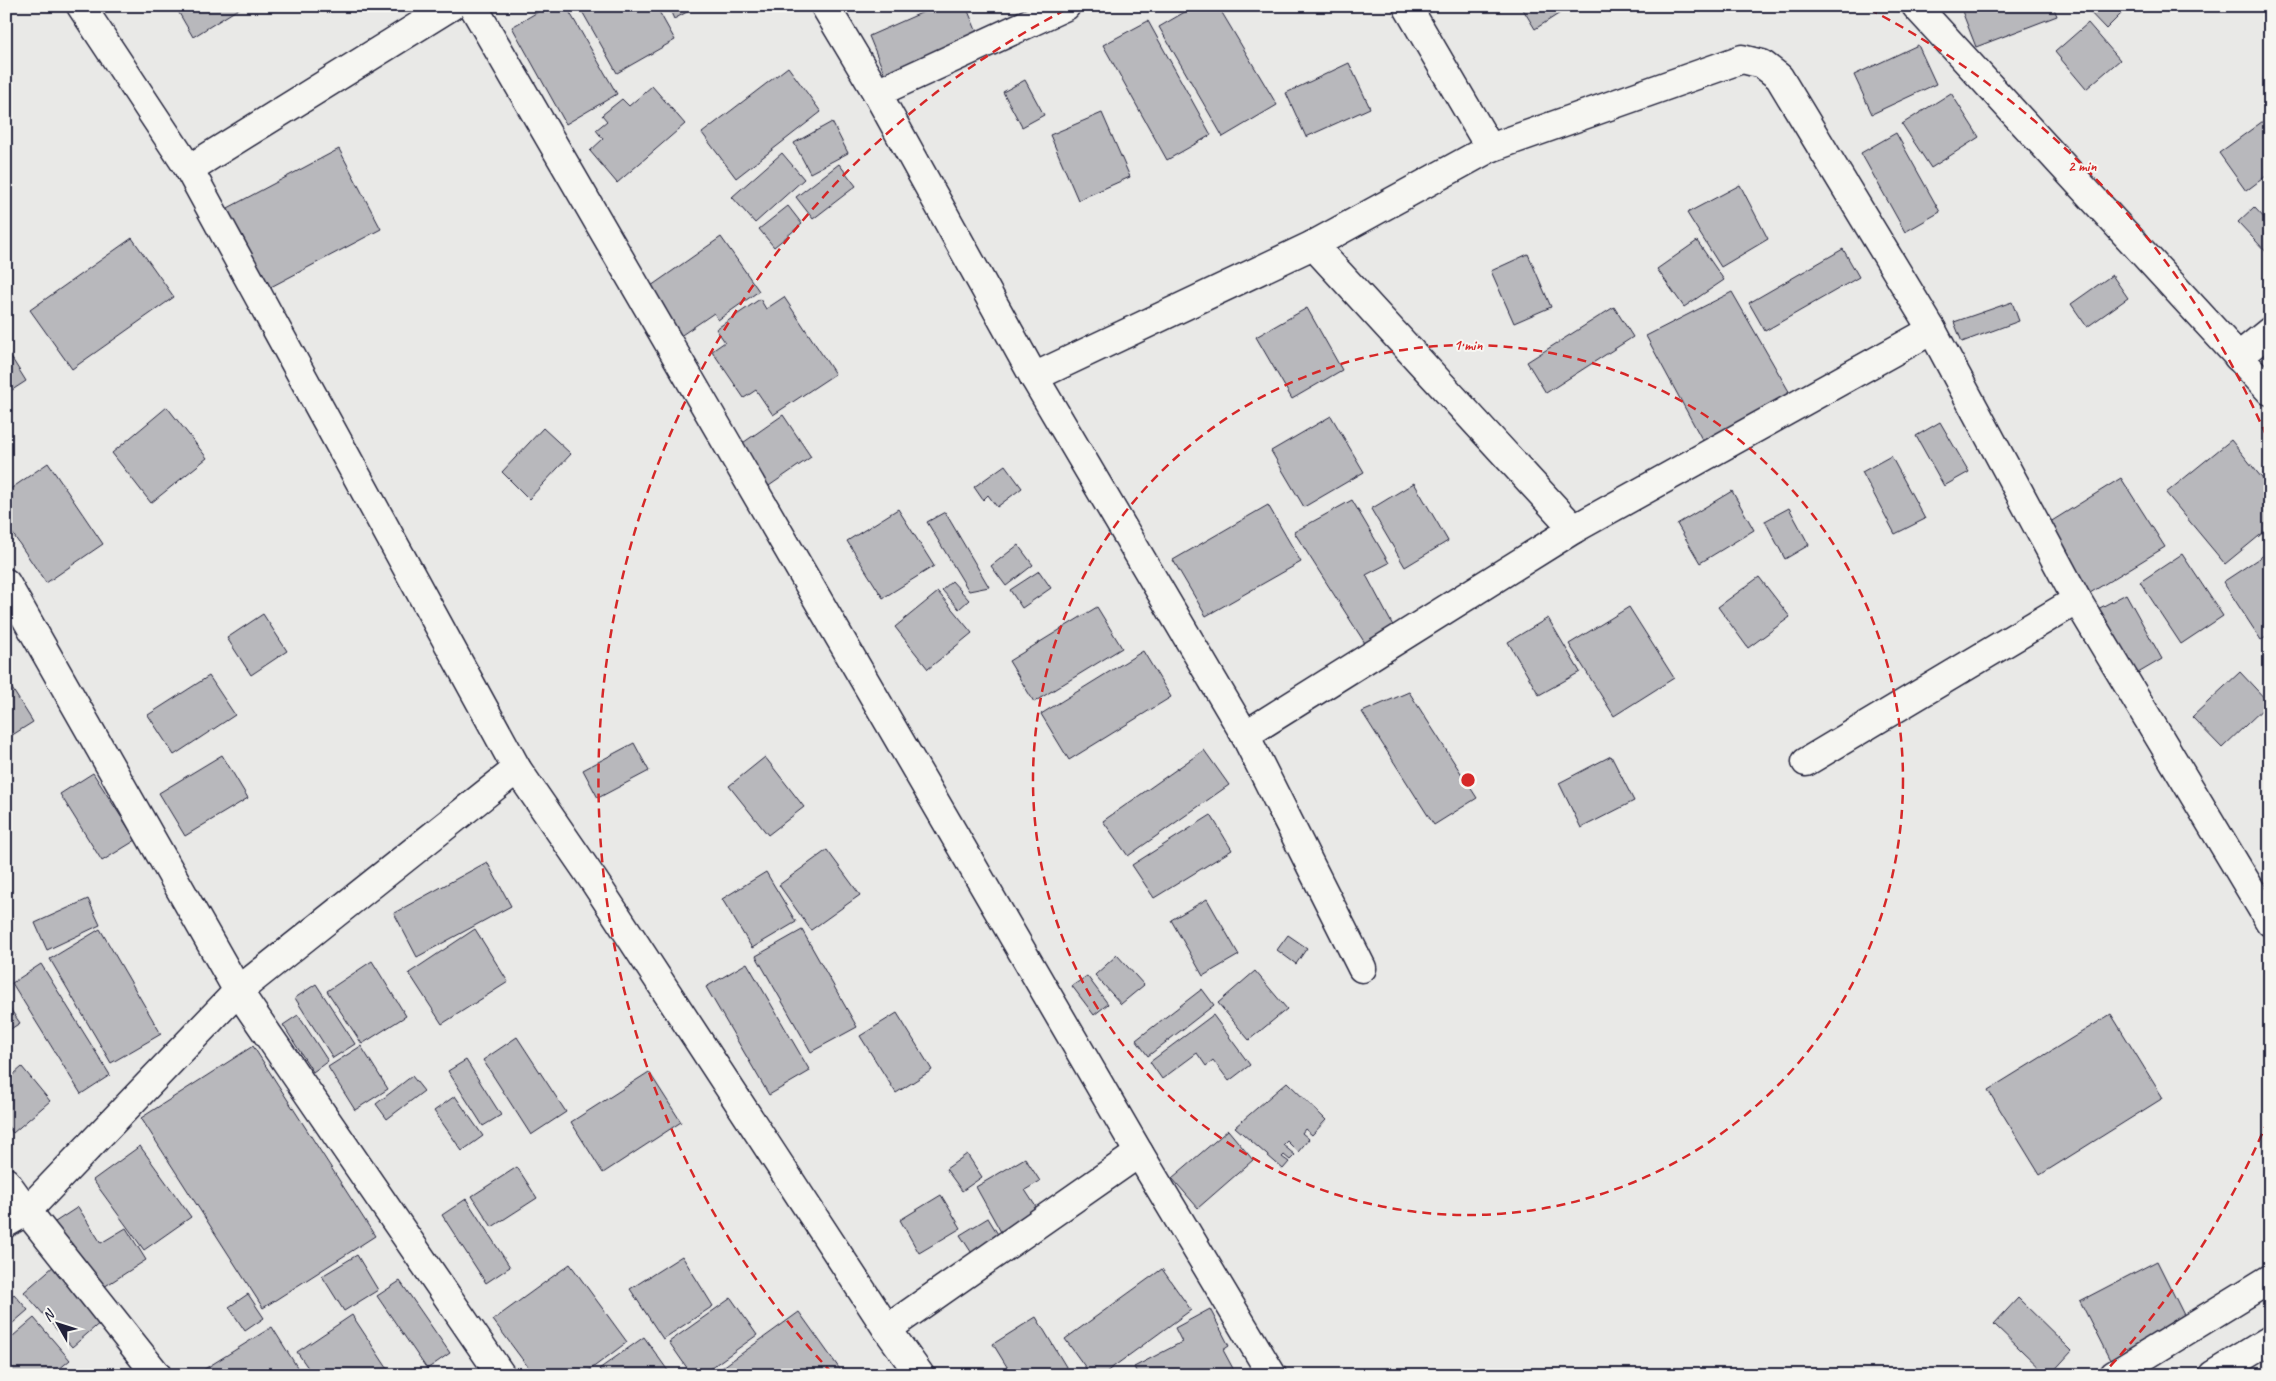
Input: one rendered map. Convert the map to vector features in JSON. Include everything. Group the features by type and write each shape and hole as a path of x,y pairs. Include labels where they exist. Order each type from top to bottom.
{"main road":[{"path":"81,6 188,168 517,769 594,881 887,1329 920,1375"},
{"path":"188,168 451,6"},
{"path":"473,6 1139,1153 1272,1375"},
{"path":"825,6 877,93 1034,376 1245,735 1362,968"},
{"path":"877,93 1066,6"},
{"path":"1407,6 1490,148"},
{"path":"1916,6 2270,391"},
{"path":"1034,376 1313,245 1490,148 1742,59 1762,64 1779,77 1932,330 2077,600 2270,922"},
{"path":"1313,245 1574,529"},
{"path":"1245,735 1574,529 1932,330"},
{"path":"2238,357 2270,331"},
{"path":"6,583 238,991 501,1375"},
{"path":"1806,762 2077,600"},
{"path":"17,1217 238,991 517,769"},
{"path":"887,1329 1139,1153"},
{"path":"6,1182 17,1217 157,1375"},
{"path":"2114,1375 2270,1279"},
{"path":"2213,1375 2270,1340"}],"building":[{"path":"175,6 243,6 193,37"},
{"path":"548,6 566,6 617,94 566,124 512,27"},
{"path":"579,6 656,6 675,40 617,73"},
{"path":"668,6 698,6 674,19"},
{"path":"937,6 966,6 980,40 887,80 869,36"},
{"path":"1195,6 1218,6 1277,105 1223,137 1159,27"},
{"path":"1521,6 1571,6 1535,29"},
{"path":"1960,6 2053,6 2057,16 1976,47"},
{"path":"2084,6 2129,6 2106,29"},
{"path":"1148,21 1211,135 1167,160 1103,45"},
{"path":"2088,23 2120,60 2086,89 2055,52"},
{"path":"1918,45 1936,84 1872,114 1854,75"},
{"path":"1349,63 1370,108 1306,137 1286,93"},
{"path":"788,67 821,112 736,178 702,133"},
{"path":"1025,80 1044,115 1022,127 1003,92"},
{"path":"652,86 685,124 617,183 590,151 603,139 596,130 607,121 602,115 622,99 629,106"},
{"path":"1951,93 1979,137 1931,168 1902,124"},
{"path":"1102,113 1130,177 1078,200 1050,135"},
{"path":"2270,116 2270,173 2246,191 2219,153"},
{"path":"832,122 848,153 810,173 794,143"},
{"path":"1896,133 1940,212 1905,232 1861,153"},
{"path":"339,149 381,229 267,289 226,209"},
{"path":"782,153 804,179 755,223 732,197"},
{"path":"839,164 856,186 813,219 796,197"},
{"path":"1740,185 1768,239 1721,267 1687,213"},
{"path":"788,206 802,224 774,247 759,229"},
{"path":"2254,207 2270,224 2270,256 2238,222"},
{"path":"721,237 759,291 718,320 714,313 676,339 656,310 663,305 651,286"},
{"path":"132,238 174,297 72,369 30,310"},
{"path":"1697,241 1724,280 1684,307 1657,269"},
{"path":"1843,249 1859,277 1765,331 1749,303"},
{"path":"1528,254 1551,307 1514,323 1491,271"},
{"path":"2112,275 2128,298 2087,327 2071,304"},
{"path":"1732,292 1791,395 1705,445 1646,336"},
{"path":"784,297 835,374 773,415 756,390 744,398 712,351 725,342 716,329 760,299 766,309"},
{"path":"2012,302 2019,321 1962,342 1954,322"},
{"path":"1614,307 1633,337 1546,393 1527,362"},
{"path":"1307,308 1342,370 1292,399 1256,337"},
{"path":"6,349 26,381 6,394"},
{"path":"167,407 207,458 151,503 112,453"},
{"path":"783,415 811,457 766,488 737,447"},
{"path":"1331,416 1364,472 1304,507 1271,451"},
{"path":"1940,422 1969,472 1944,486 1916,436"},
{"path":"543,428 571,454 529,499 502,472"},
{"path":"2231,440 2270,488 2270,527 2225,564 2166,493"},
{"path":"1891,456 1925,519 1895,534 1862,472"},
{"path":"48,463 103,544 46,583 6,524 6,492"},
{"path":"1005,465 1022,488 997,507 988,495 983,500 974,487"},
{"path":"2121,478 2165,547 2090,593 2047,524"},
{"path":"1414,483 1448,541 1405,567 1371,509"},
{"path":"1732,491 1754,530 1700,563 1677,524"},
{"path":"1352,500 1389,563 1366,575 1398,635 1370,651 1294,532"},
{"path":"1268,505 1301,562 1206,616 1173,560"},
{"path":"1789,508 1809,545 1785,559 1765,521"},
{"path":"898,509 934,566 883,598 847,541"},
{"path":"945,512 989,587 969,591 927,522"},
{"path":"1018,545 1033,565 1006,586 991,566"},
{"path":"2270,551 2270,635 2261,640 2223,582"},
{"path":"2182,554 2223,616 2181,644 2140,582"},
{"path":"1039,571 1051,588 1022,608 1010,590"},
{"path":"1759,577 1790,617 1748,648 1718,607"},
{"path":"952,581 969,600 959,609 942,590"},
{"path":"938,592 972,633 928,669 895,627"},
{"path":"2126,594 2162,659 2133,676 2096,610"},
{"path":"1097,607 1122,648 1034,702 1009,661"},
{"path":"1629,607 1674,678 1614,716 1569,644"},
{"path":"263,614 287,651 251,675 227,638"},
{"path":"1548,618 1580,672 1539,695 1508,642"},
{"path":"1143,651 1171,697 1069,760 1041,714"},
{"path":"2240,672 2269,703 2222,748 2192,717"},
{"path":"209,676 235,715 174,755 148,715"},
{"path":"6,679 33,722 6,739"},
{"path":"1409,692 1477,798 1434,825 1362,712"},
{"path":"634,743 649,771 598,798 583,770"},
{"path":"1204,750 1229,785 1128,856 1103,821"},
{"path":"222,755 248,798 185,836 159,793"},
{"path":"1611,756 1634,801 1581,828 1559,783"},
{"path":"765,757 804,807 768,835 729,786"},
{"path":"93,773 136,840 102,861 60,794"},
{"path":"1211,815 1232,850 1154,898 1132,865"},
{"path":"827,850 860,895 811,930 779,885"},
{"path":"487,862 511,906 417,957 394,913"},
{"path":"766,872 796,922 752,948 722,899"},
{"path":"88,899 100,925 47,950 35,923"},
{"path":"1207,899 1239,955 1203,976 1171,920"},
{"path":"100,929 161,1034 111,1063 50,959"},
{"path":"475,929 508,982 442,1024 409,973"},
{"path":"802,930 857,1027 811,1052 756,956"},
{"path":"1288,935 1307,948 1296,964 1277,950"},
{"path":"1117,955 1144,985 1121,1004 1095,975"},
{"path":"372,961 406,1016 362,1044 327,991"},
{"path":"747,963 810,1071 769,1095 706,987"},
{"path":"41,964 110,1075 81,1094 12,983"},
{"path":"1255,971 1287,1009 1249,1040 1218,1003"},
{"path":"1087,976 1108,1004 1094,1015 1072,986"},
{"path":"316,984 355,1044 333,1058 295,998"},
{"path":"1202,989 1214,1005 1148,1056 1136,1040"},
{"path":"6,1003 20,1023 6,1032"},
{"path":"897,1013 932,1070 896,1093 860,1036"},
{"path":"2111,1014 2163,1098 2040,1175 1988,1090"},
{"path":"298,1015 328,1061 313,1072 283,1025"},
{"path":"1213,1015 1250,1065 1229,1081 1213,1060 1206,1066 1197,1053 1162,1079 1150,1062"},
{"path":"517,1037 566,1112 531,1135 483,1060"},
{"path":"253,1046 375,1236 263,1308 141,1118"},
{"path":"361,1046 388,1089 355,1110 328,1067"},
{"path":"466,1060 501,1115 483,1126 448,1071"},
{"path":"22,1067 50,1101 13,1133 6,1124 6,1081"},
{"path":"649,1072 681,1122 603,1173 571,1122"},
{"path":"412,1076 424,1091 387,1119 376,1104"},
{"path":"1287,1082 1326,1120 1312,1135 1305,1129 1302,1133 1309,1139 1298,1152 1287,1141 1283,1145 1295,1155 1290,1160 1284,1155 1282,1157 1289,1162 1283,1169 1235,1127"},
{"path":"455,1096 483,1136 462,1151 434,1111"},
{"path":"1228,1130 1253,1160 1198,1208 1172,1178"},
{"path":"140,1146 191,1217 144,1250 93,1180"},
{"path":"967,1154 982,1177 962,1191 946,1169"},
{"path":"1025,1158 1040,1181 1025,1190 1044,1219 1006,1241 976,1187"},
{"path":"517,1167 537,1198 492,1227 472,1196"},
{"path":"941,1195 961,1228 919,1253 900,1220"},
{"path":"466,1199 510,1267 486,1283 442,1215"},
{"path":"78,1207 101,1243 126,1228 146,1260 93,1294 49,1226"},
{"path":"988,1218 1010,1254 983,1270 960,1235"},
{"path":"357,1255 378,1290 344,1311 322,1276"},
{"path":"682,1256 713,1306 663,1339 630,1289"},
{"path":"2157,1261 2187,1321 2110,1360 2080,1301"},
{"path":"570,1264 627,1342 583,1375 534,1375 493,1320"},
{"path":"55,1265 102,1321 72,1347 24,1292"},
{"path":"1162,1269 1191,1310 1102,1375 1091,1375 1065,1339"},
{"path":"400,1281 450,1353 427,1369 377,1296"},
{"path":"14,1294 28,1310 6,1329 6,1301"},
{"path":"248,1294 264,1318 245,1331 229,1307"},
{"path":"731,1298 757,1335 701,1375 692,1375 669,1342"},
{"path":"2018,1298 2072,1351 2050,1375 2047,1375 1994,1324"},
{"path":"1210,1309 1229,1346 1223,1350 1236,1374 1138,1375 1134,1367 1182,1342 1175,1328"},
{"path":"799,1312 844,1375 712,1375"},
{"path":"352,1315 391,1374 313,1375 297,1352"},
{"path":"1036,1317 1071,1375 1012,1375 993,1344"},
{"path":"34,1318 70,1360 52,1375 6,1375 6,1342"},
{"path":"272,1327 297,1367 284,1375 195,1375"},
{"path":"644,1337 671,1375 604,1375 599,1369"}]}
